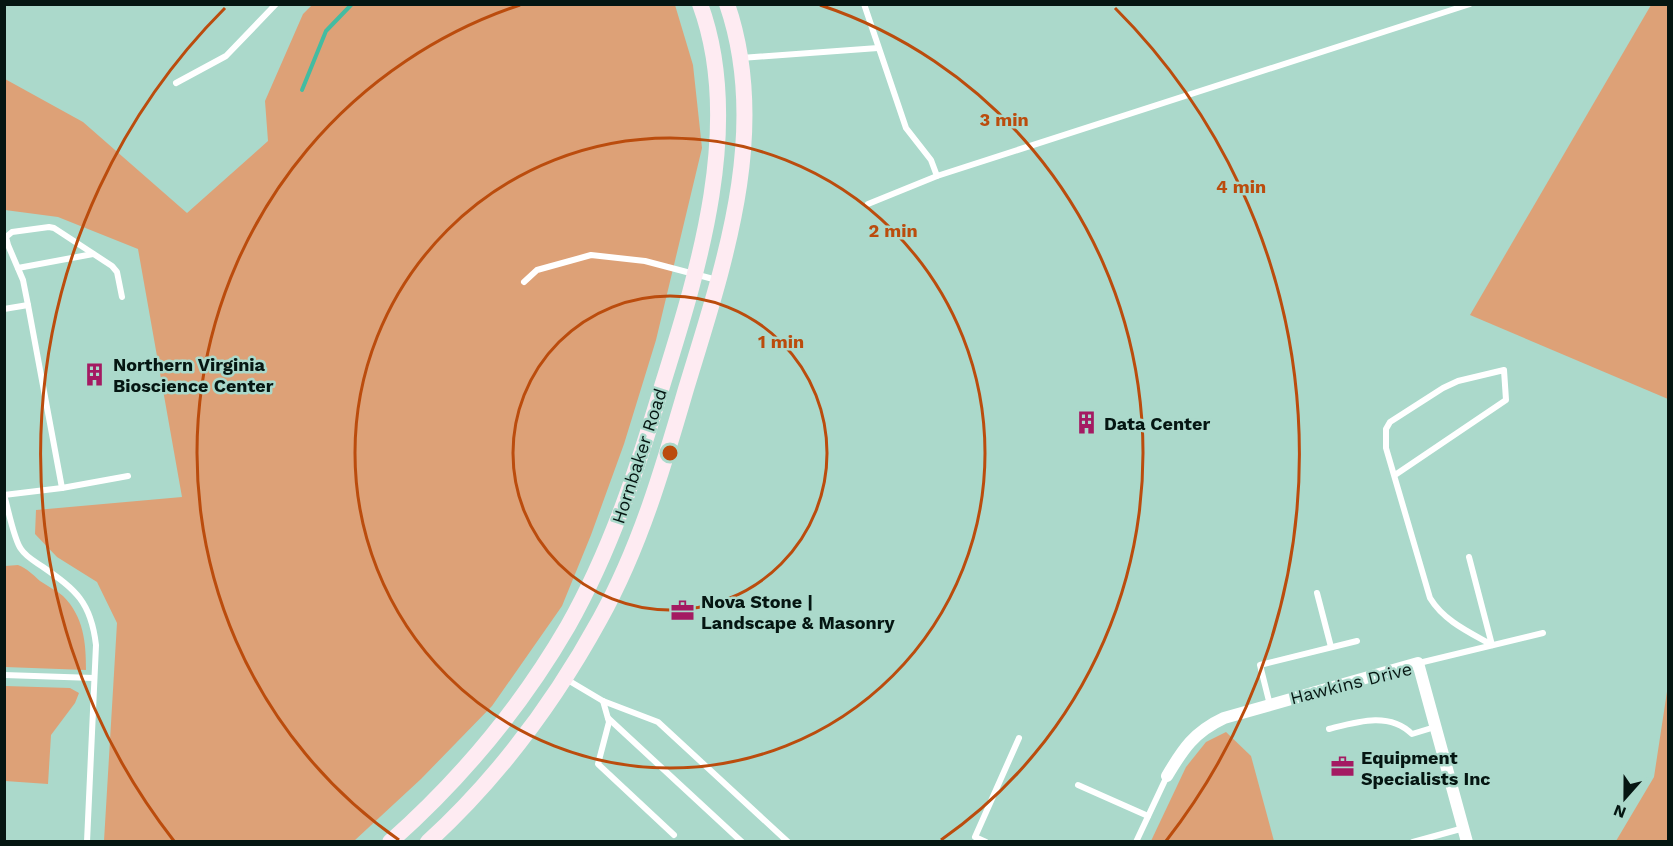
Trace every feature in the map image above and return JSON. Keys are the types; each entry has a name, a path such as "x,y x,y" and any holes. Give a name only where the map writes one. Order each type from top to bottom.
{"main road":[{"name":"Hornbaker Road","path":"390,842 456,778 498,730 545,663 588,588 617,523 639,460 696,274 716,172 717,122 714,66 700,4"},
{"name":"Hornbaker Road","path":"428,842 490,779 542,713 600,619 619,582 647,515 679,416 737,203 743,158 745,114 739,58 727,4"}],"street":[{"name":"Hawkins Drive","path":"1167,776 1190,741 1200,731 1224,718 1418,663 1467,842"}],"lane":[{"path":"176,83 226,56 276,4"},
{"path":"864,4 906,128 931,160 937,176"},
{"path":"868,204 937,176 1470,4"},
{"path":"739,58 878,48"},
{"path":"62,488 28,304 6,237 12,232 54,228 117,272 122,297"},
{"path":"18,268 93,254"},
{"path":"524,282 537,270 591,255 645,261 717,280"},
{"path":"4,309 28,304"},
{"path":"1395,475 1506,400 1504,370 1458,381 1443,388 1390,422 1385,438 1395,475 1430,598 1440,612 1449,619 1492,645"},
{"path":"87,842 96,645 94,628 80,596 20,548 4,495 62,488 128,476"},
{"path":"1469,557 1492,645"},
{"path":"1317,593 1331,647"},
{"path":"1418,663 1543,633"},
{"path":"1270,705 1260,665 1357,641"},
{"path":"4,675 94,678"},
{"path":"565,678 603,701 658,722 788,842"},
{"path":"603,701 609,722 598,764 674,835"},
{"path":"608,718 742,842"},
{"path":"1329,729 1366,719 1393,722 1404,726 1412,734 1436,727"},
{"path":"986,842 975,837 1019,738"},
{"path":"1136,842 1167,776"},
{"path":"1078,785 1148,816"},
{"path":"1413,842 1464,828"}],"shaded area":[{"path":"312,5 675,5 693,65 702,148 656,340 624,444 562,606 492,706 421,779 354,841 104,841 117,623 97,582 57,557 35,534 36,510 182,497 138,249 58,217 5,210 5,79 83,122 187,213 268,141 265,101 303,14"},
{"path":"1651,5 1668,5 1668,399 1470,315"},
{"path":"18,565 63,596 70,604 80,622 86,670 5,667 5,566"},
{"path":"1668,685 1668,841 1616,841 1654,777"},
{"path":"5,686 70,688 79,693 75,703 51,735 48,784 5,781"},
{"path":"1226,732 1251,756 1274,841 1151,841 1186,767 1206,742"}],"waterway":[{"path":"302,90 326,31 352,4"}],"place":[{"name":"Northern Virginia Bioscience Center","path":"95,374"},
{"name":"Data Center","path":"1086,423"},
{"name":"Nova Stone | Landscape & Masonry","path":"683,611"},
{"name":"Equipment Specialists Inc","path":"1343,767"}]}
